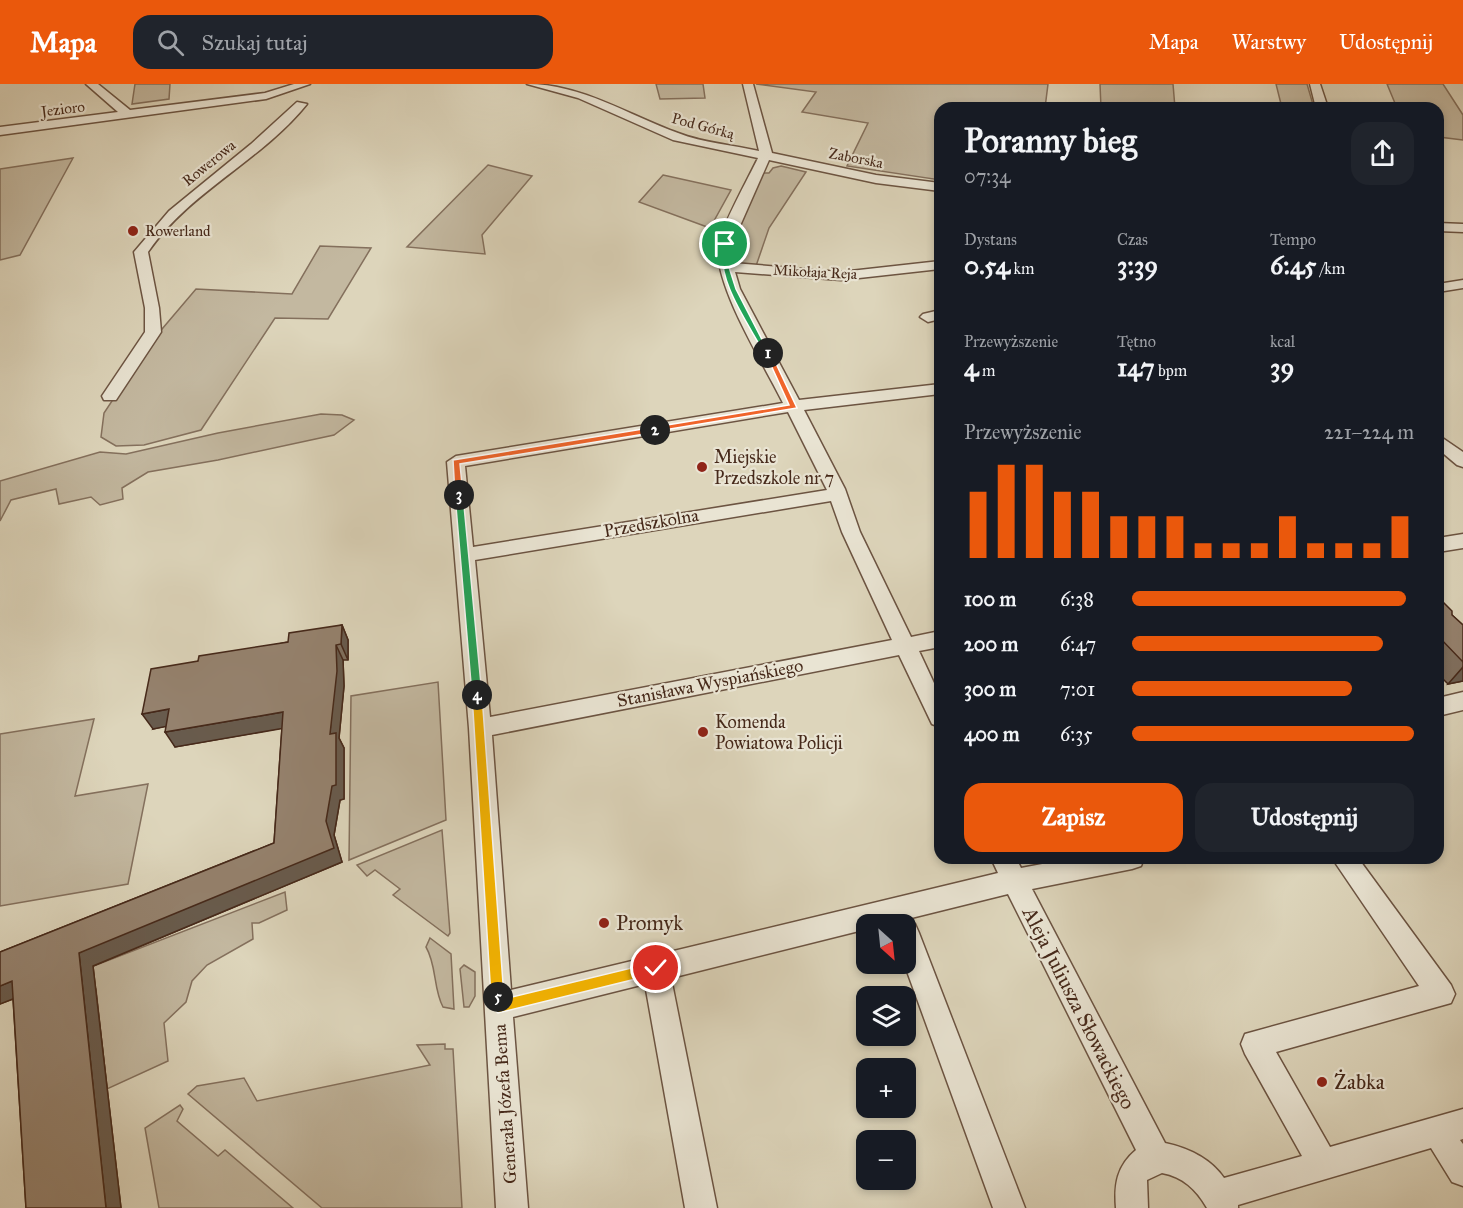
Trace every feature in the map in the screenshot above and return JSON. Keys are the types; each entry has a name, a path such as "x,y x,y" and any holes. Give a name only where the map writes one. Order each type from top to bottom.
{"street":[{"path":"90,84 129,115"},
{"name":"Jezioro","path":"0,131 266,96 305,84"},
{"name":"Pod Górką","path":"532,84 582,96 676,137 765,157"},
{"path":"748,84 766,153 725,244 726,267 733,289 838,494 851,532 934,705"},
{"path":"1315,84 1320,102"},
{"name":"Rowerowa","path":"110,396 153,332 152,308 141,252 171,215 240,159 301,104"},
{"name":"Zaborska","path":"765,157 893,182 934,186"},
{"path":"1444,227 1463,228"},
{"name":"Mikołaja Reja","path":"726,267 841,276 934,267"},
{"path":"1444,287 1463,284"},
{"path":"794,406 934,390"},
{"name":"Generała Józefa Bema","path":"512,1208 480,728 456,462 794,406"},
{"path":"1444,445 1463,461"},
{"name":"Przedszkolna","path":"465,555 838,494"},
{"path":"1444,544 1463,541"},
{"name":"Stanisława Wyspiańskiego","path":"480,728 934,640"},
{"path":"1444,706 1463,701"},
{"path":"916,915 1008,869 1064,864"},
{"path":"1323,1164 1256,1044 1441,994 1348,864"},
{"name":"Aleja Juliusza Słowackiego","path":"1008,869 1156,1158"},
{"path":"498,1007 656,968 856,931"},
{"path":"916,960 1008,1208"},
{"path":"656,968 701,1208"},
{"path":"1132,1208 1130,1185 1135,1173 1144,1163 1156,1158 1169,1157 1197,1169 1220,1201 1323,1164 1450,1127 1463,1172"}],"shaded area":[{"path":"135,84 170,84 169,99 132,104"},
{"path":"656,84 703,84 705,98 660,99"},
{"path":"756,84 1048,84 1046,102 934,102 934,179 847,166 868,123 802,112 816,92"},
{"path":"1100,84 1173,84 1174,102 1101,102"},
{"path":"1276,84 1307,84 1312,102 1280,102"},
{"path":"1387,84 1443,84 1463,115 1463,140 1444,138 1444,102 1394,102"},
{"path":"73,158 20,255 0,260 0,169"},
{"path":"488,165 532,176 482,235 485,254 407,247"},
{"path":"781,166 806,172 769,228 756,266 731,265 731,244 763,173 769,173 773,168"},
{"path":"663,175 731,190 710,228 639,202"},
{"path":"320,246 371,248 328,319 275,318 201,430 144,445 116,446 101,437 104,413 151,342 196,289 292,294"},
{"path":"321,414 342,415 354,420 334,435 218,460 148,472 122,488 123,499 100,505 91,497 59,504 56,489 11,500 0,521 0,481 100,452 126,454 218,433"},
{"path":"438,682 446,820 349,860 351,696"},
{"path":"94,719 75,796 148,784 128,884 0,906 0,734"},
{"path":"442,830 450,933 448,936 393,895 400,889 375,870 367,876 357,865"},
{"path":"285,892 287,910 259,923 252,923 253,939 207,965 192,981 186,1002 164,1023 168,1061 107,1089 96,989 73,974"},
{"path":"430,938 451,954 454,1009 443,1007 440,1000 432,962 426,947"},
{"path":"464,965 475,972 475,996 469,1007 464,1007 460,969"},
{"path":"445,1044 445,1049 453,1049 462,1208 322,1208 188,1094 197,1086 244,1078 257,1101 430,1065 417,1045"},
{"path":"180,1105 183,1109 177,1121 218,1156 225,1150 293,1208 159,1208 145,1128"}],"building":[{"path":"1444,603 1463,625 1463,662 1444,642"},
{"path":"342,625 341,644 336,645 337,671 330,734 336,733 336,785 332,786 326,821 334,848 79,953 106,1208 26,1208 12,981 0,986 0,952 274,843 283,712 165,732 169,709 142,714 151,669 198,661 199,656 288,642 289,633"}],"place":[{"name":"Rowerland","path":"133,231"},
{"name":"Miejskie Przedszkole nr 7","path":"702,467"},
{"name":"Komenda Powiatowa Policji","path":"703,732"},
{"name":"Promyk","path":"604,923"},
{"name":"Żabka","path":"1322,1082"}],"route":[{"path":"656,968 498,1007 480,728 456,462 794,406 733,289 726,267 725,244"}]}
